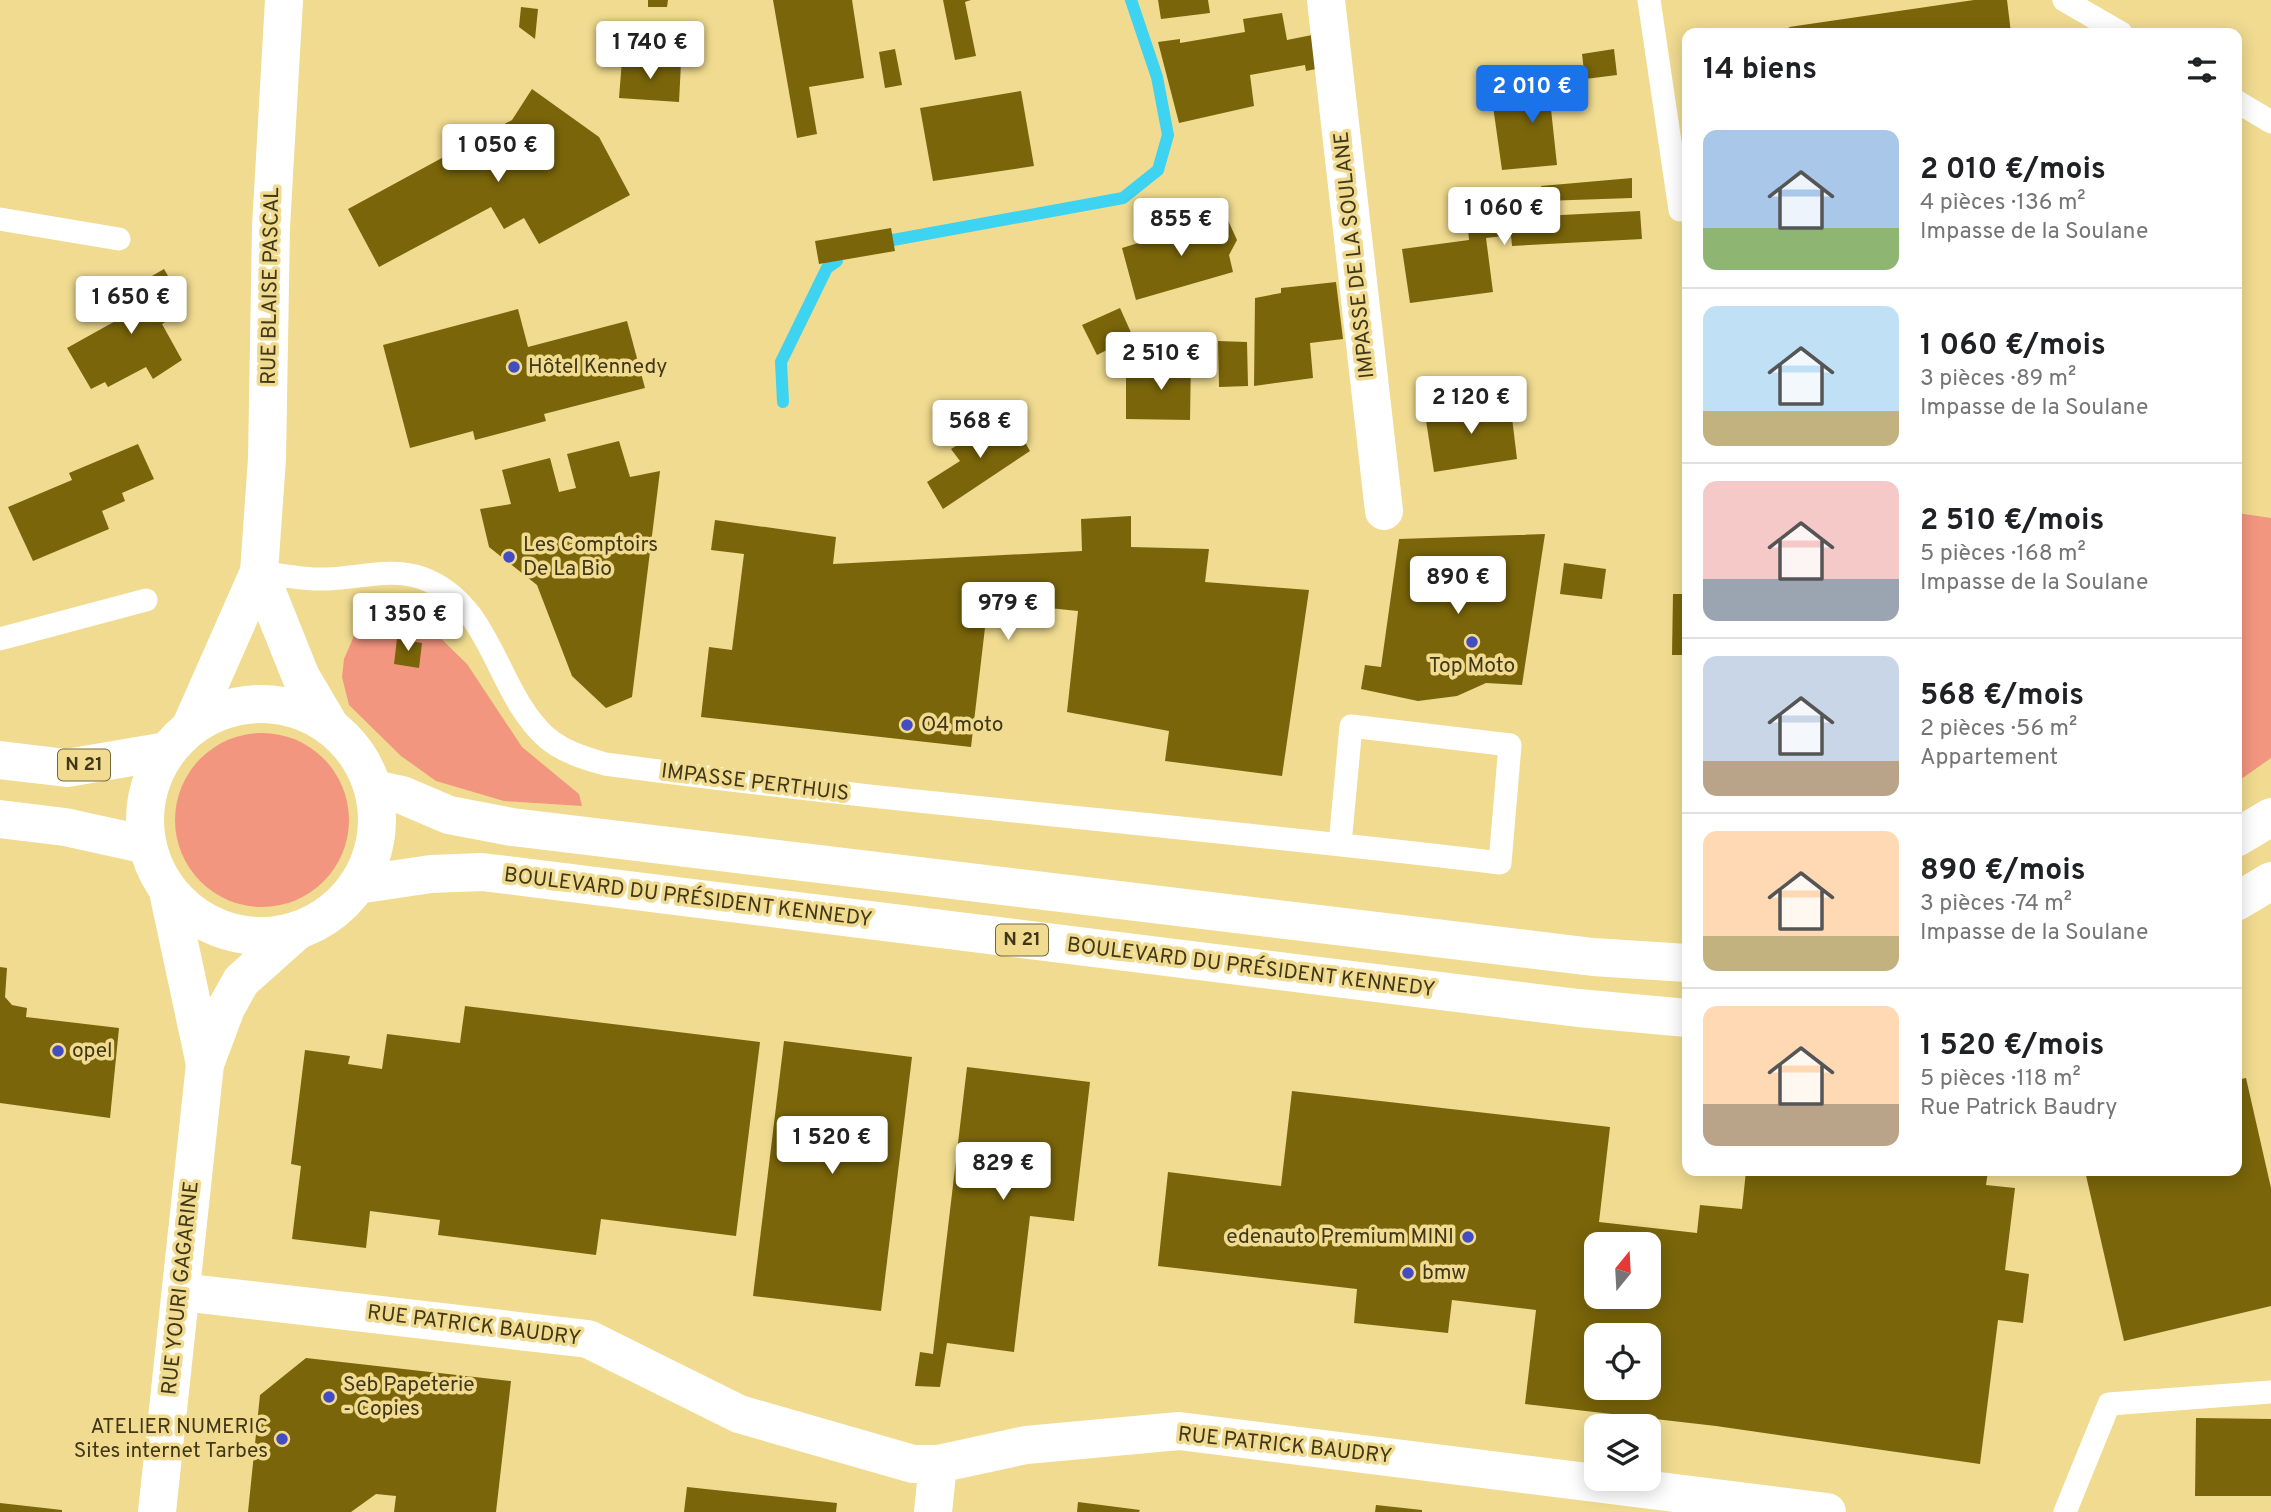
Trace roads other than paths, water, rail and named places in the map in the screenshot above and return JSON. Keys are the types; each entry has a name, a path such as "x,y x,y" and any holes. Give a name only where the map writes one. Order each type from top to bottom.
{"street":[{"name":"RUE BLAISE PASCAL","path":"179,738 259,572 267,459 271,227 284,0"},
{"name":"IMPASSE DE LA SOULANE","path":"1326,0 1384,511"},
{"name":"RUE BLAISE PASCAL","path":"259,572 301,677 330,726"},
{"path":"257,703 295,708 330,726 358,754 374,789 378,822 374,844 357,886 331,912 298,930 260,936 207,924 169,896 147,845 144,813 151,780 179,738 222,710 257,703"},
{"name":"N 21","path":"0,760 67,768 179,738"},
{"path":"374,789 402,795 449,815 512,827 1593,957 1682,963"},
{"path":"2242,834 2271,817"},
{"path":"0,819 65,827 147,845"},
{"name":"BOULEVARD DU PRÉSIDENT KENNEDY","path":"357,886 431,874 482,872 1523,1001 1682,1017"},
{"path":"2242,898 2271,881"},
{"name":"RUE YOURI GAGARINE","path":"169,896 205,1065"},
{"name":"RUE YOURI GAGARINE","path":"157,1512 205,1065 226,1008 241,981 298,930"},
{"name":"RUE PATRICK BAUDRY","path":"181,1292 588,1339 739,1414 913,1464 938,1464 1026,1445 1179,1431 1827,1512"},
{"path":"933,1512 938,1464"}],"lane":[{"path":"1649,0 1680,210"},
{"path":"2064,0 2112,28"},
{"path":"2242,105 2271,122"},
{"path":"0,219 119,239"},
{"name":"IMPASSE PERTHUIS","path":"259,572 326,580 370,573 409,574 425,579 457,598 471,613 530,718 548,738 575,755 605,764 817,792 1340,844 1500,863 1510,745 1351,726 1340,844"},
{"path":"0,639 146,600"},
{"path":"2065,1512 2109,1404 2271,1392"}],"waterway":[{"path":"893,240 1123,198 1158,170 1168,135 1157,77 1131,0"},
{"path":"783,402 781,362 827,268 837,261"}],"place":[{"name":"Hôtel Kennedy","path":"514,367"},
{"name":"Les Comptoirs De La Bio","path":"509,557"},
{"name":"Top Moto","path":"1472,642"},
{"name":"O4 moto","path":"907,725"},
{"name":"opel","path":"58,1051"},
{"name":"edenauto Premium MINI","path":"1468,1237"},
{"name":"bmw","path":"1408,1273"},
{"name":"Seb Papeterie - Copies","path":"329,1397"},
{"name":"ATELIER NUMERIC Sites internet Tarbes","path":"282,1439"}]}
